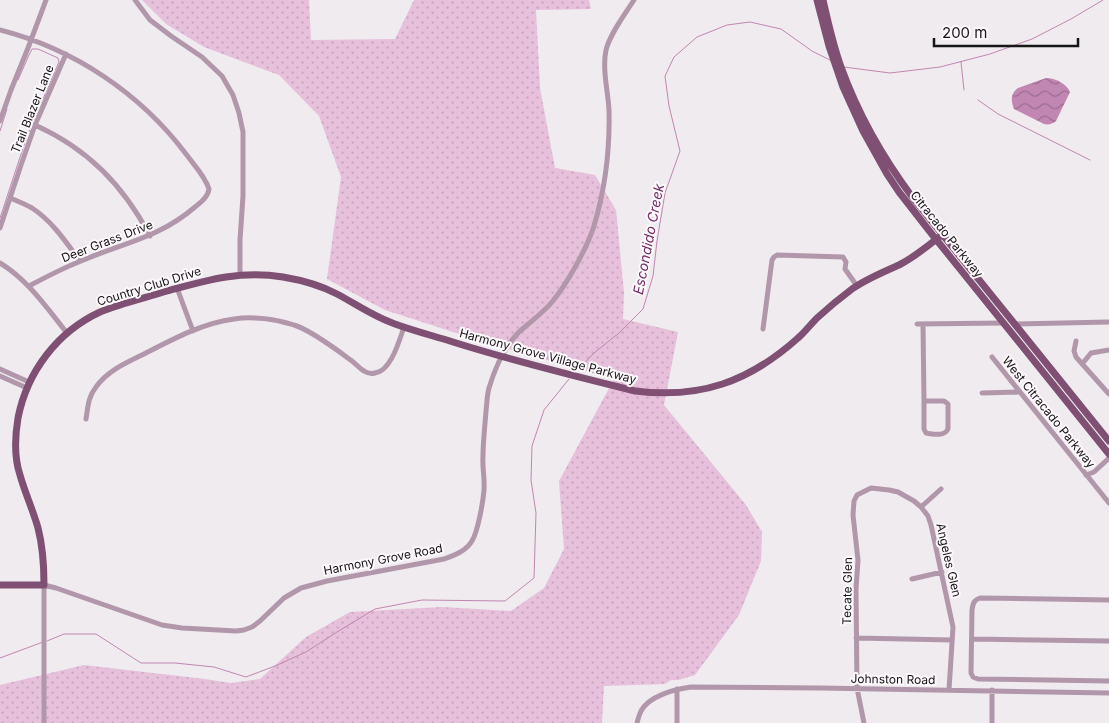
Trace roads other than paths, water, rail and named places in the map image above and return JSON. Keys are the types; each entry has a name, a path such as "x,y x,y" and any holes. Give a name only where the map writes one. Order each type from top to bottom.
{"main road":[{"name":"Citracado Parkway","path":"817,0 831,46 843,73 855,109 873,150 890,179 936,240 1109,456"},
{"name":"Citracado Parkway","path":"823,0 831,46"},
{"name":"Citracado Parkway","path":"855,109 908,191 1109,441"},
{"name":"Harmony Grove Village Parkway","path":"240,275 259,274 276,276 312,284 338,294 380,318 519,362 635,391 675,393 721,385 740,378 764,365 799,337 838,299 857,286 911,258 943,234"},
{"name":"Country Club Drive","path":"44,585 40,540 19,474 16,453 20,408 28,385 44,357 68,333 100,312 208,279 240,275"},
{"path":"1004,323 1010,324 1021,337 1026,338"},
{"name":"Harmony Grove Road","path":"0,585 44,585"}],"street":[{"path":"0,121 2,110 32,40 46,0"},
{"path":"135,0 150,20 202,57 222,76 233,95 243,132 240,275"},
{"name":"Harmony Grove Road","path":"44,585 162,625 236,631 252,627 284,598 301,588 327,581 444,559 461,552 472,541 478,524 484,490 483,456 488,390 501,357 514,337 552,302 560,292 593,228 608,153 606,53 614,33 634,0"},
{"name":"Deer Grass Drive","path":"0,30 32,40 66,54 103,76 132,98 150,113 182,148 209,189 208,195 167,227 150,236 80,261 29,286"},
{"name":"Trail Blazer Lane","path":"0,228 35,125 66,54"},
{"path":"35,125 71,144 105,173 132,206 150,236"},
{"path":"10,198 30,208 44,218 59,233 80,261"},
{"path":"763,328 772,260 777,255 843,257 846,262 845,270 857,286"},
{"path":"0,263 12,270 29,286 68,333"},
{"path":"177,288 193,331"},
{"path":"86,419 90,396 105,377 170,341 216,322 235,318 281,321 301,328 362,370 370,373 381,371 387,365 404,327"},
{"path":"1015,324 1109,322"},
{"path":"924,402 944,402 948,404 948,429 943,434 926,433 924,429 920,324 1004,323"},
{"path":"1076,341 1075,355 1109,394"},
{"path":"1082,364 1091,353 1109,350"},
{"name":"West Citracado Parkway","path":"992,357 1109,503"},
{"path":"0,370 28,385"},
{"path":"0,376 28,385"},
{"path":"982,393 1020,392"},
{"path":"1086,475 1094,472 1109,456"},
{"name":"Tecate Glen","path":"864,723 857,688 858,560 853,508 857,495 871,488 889,490 906,496 921,507"},
{"path":"921,507 942,489"},
{"name":"Angeles Glen","path":"921,507 928,516 931,525 951,618 952,640 949,690"},
{"path":"912,579 942,572"},
{"name":"Country Club Drive","path":"44,585 44,723"},
{"path":"1109,600 980,598 975,600 972,605 971,673 973,677 978,679 1109,681"},
{"path":"856,638 952,640"},
{"path":"972,639 1109,641"},
{"name":"Johnston Road","path":"637,723 641,710 651,700 669,691 690,687 1109,693"},
{"path":"677,689 677,723"},
{"path":"992,690 992,723"}],"water":[{"path":"1046,78 1060,82 1070,92 1056,121 1052,124 1044,124 1014,109 1012,100 1012,95 1018,88"}],"waterway":[{"name":"Escondido Creek","path":"844,67 890,73 940,67 990,54 1032,39 1103,0"},
{"name":"Escondido Creek","path":"574,374 594,353 619,333 643,309 653,276 665,193 680,151 669,106 665,76 674,57 697,37 727,25 750,22 781,29 812,51 832,61"},
{"path":"0,218 27,136 59,62 58,58 38,49 32,49 18,80"},
{"path":"961,62 964,90"},
{"path":"978,100 998,114 1090,160"},
{"path":"0,131 7,109"},
{"name":"Escondido Creek","path":"47,641 64,634 96,634 141,663 175,663 214,667 246,677 306,652 375,609 422,600 505,601 534,578 536,513 531,480 532,446 544,410 569,379"},
{"name":"Escondido Creek","path":"0,658 43,642"}]}
